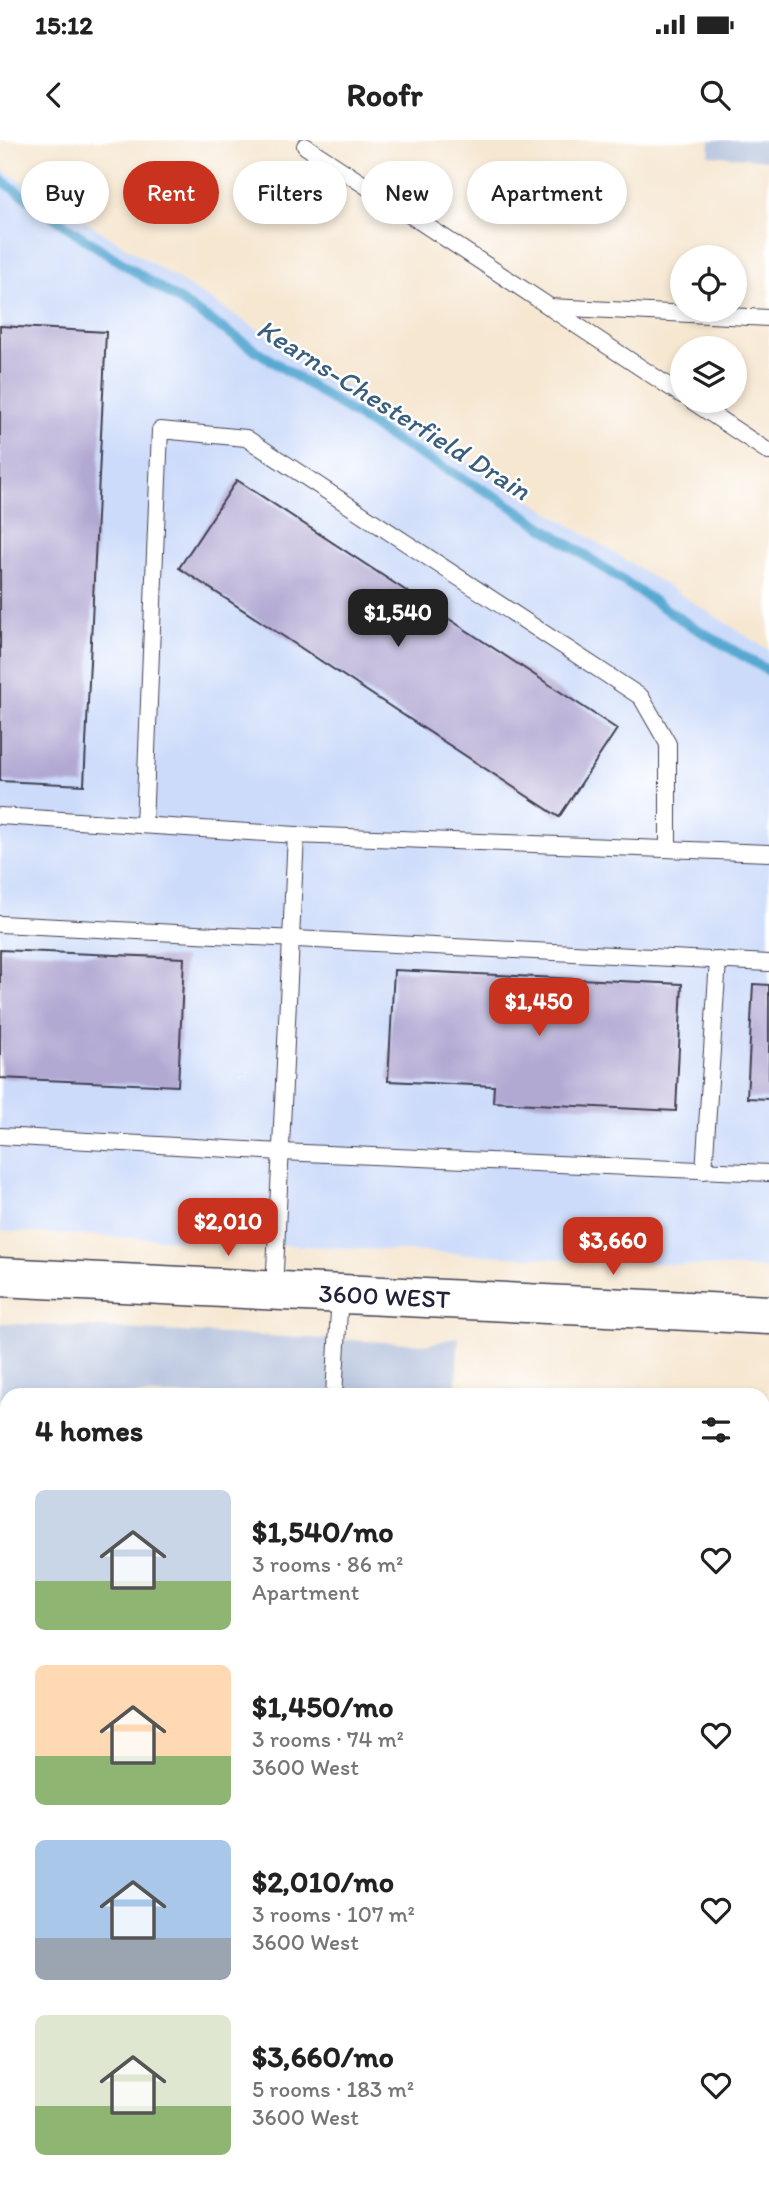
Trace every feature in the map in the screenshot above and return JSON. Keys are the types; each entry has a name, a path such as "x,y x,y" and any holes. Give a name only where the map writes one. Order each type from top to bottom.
{"street":[{"name":"3600 WEST","path":"0,1277 769,1315"}],"lane":[{"path":"305,146 670,387"},
{"path":"550,307 769,318"},
{"path":"710,413 769,452"},
{"path":"144,825 160,430 246,438 640,697 668,744 668,849"},
{"path":"0,816 296,835 769,853"},
{"path":"274,1291 296,835"},
{"path":"0,924 769,963"},
{"path":"704,1171 718,960"},
{"path":"0,1136 281,1152 769,1173"},
{"path":"334,1388 340,1294"}],"shaded area":[{"path":"710,140 769,140 769,160 709,155"},
{"path":"0,168 21,181 21,224 89,224 769,650 769,1269 0,1231"},
{"path":"0,1323 428,1344 459,1337 455,1388 0,1388"}],"building":[{"path":"0,326 106,332 84,785 0,781"},
{"path":"237,480 617,729 559,817 179,568"},
{"path":"0,950 184,958 178,1086 0,1078"},
{"path":"394,970 682,984 676,1111 493,1102 494,1086 388,1081"},
{"path":"753,984 769,985 769,1099 747,1098"}],"waterway":[{"name":"Kearns-Chesterfield Drain","path":"0,179 82,237 392,439 502,500 685,622 769,671"}]}
